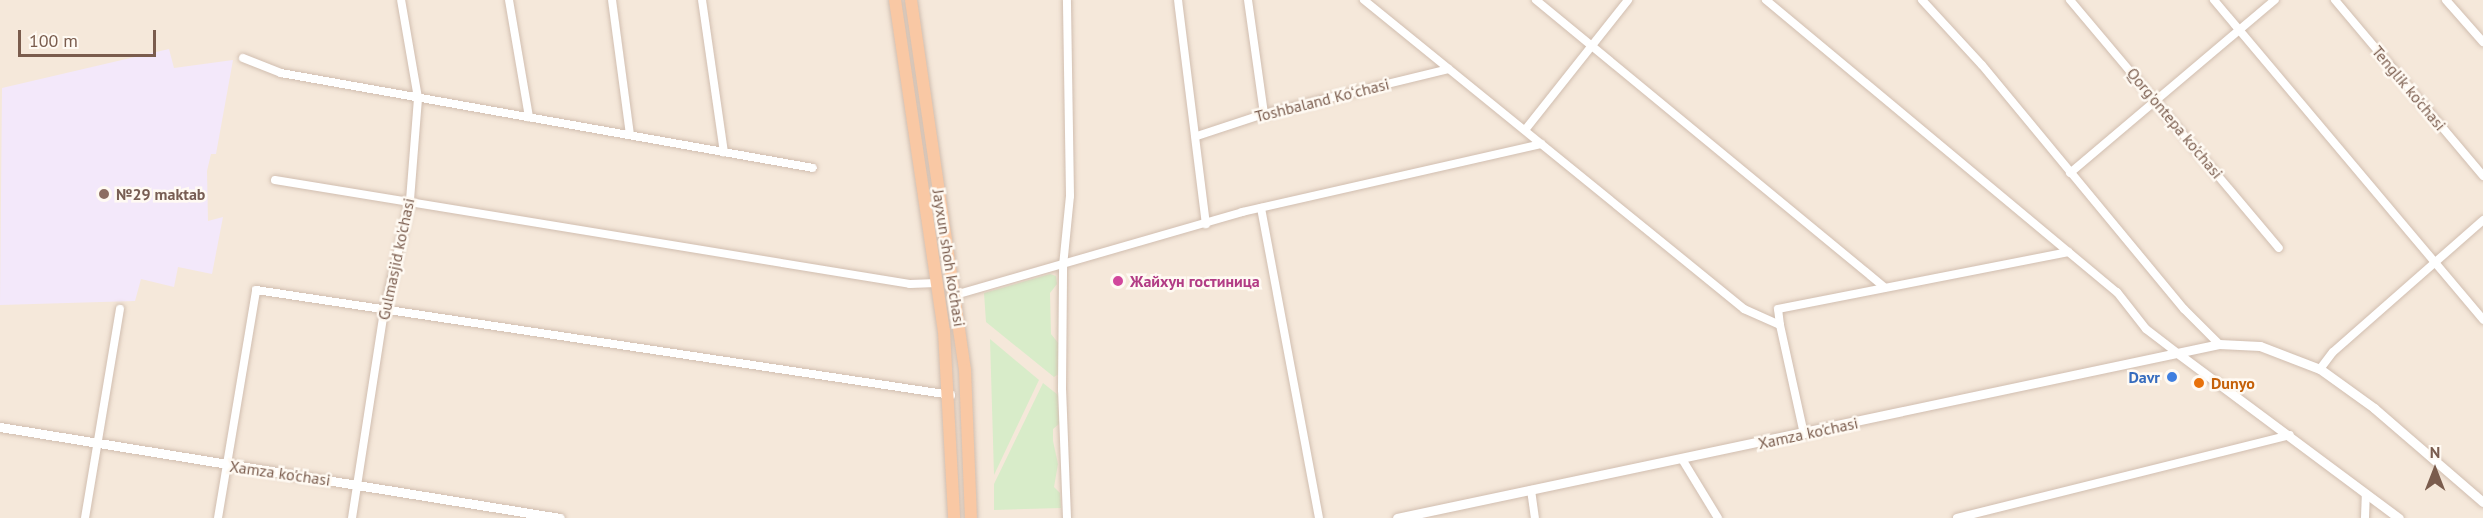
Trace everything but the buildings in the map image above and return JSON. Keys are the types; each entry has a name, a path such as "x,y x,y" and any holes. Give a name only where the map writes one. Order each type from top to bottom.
{"highway":[{"name":"Jayxun shoh ko'chasi","path":"895,0 937,283 951,395 954,518"},
{"name":"Jayxun shoh ko'chasi","path":"911,0 955,295 971,434 971,518"}],"street":[{"name":"Gulmasjid ko'chasi","path":"352,518 384,312 410,200 418,98 401,0"},
{"path":"509,0 529,117"},
{"path":"612,0 630,135"},
{"path":"702,0 724,152"},
{"path":"1067,0 1070,196 1063,266 1067,518"},
{"path":"1178,0 1197,136 1206,224"},
{"path":"1248,0 1264,114"},
{"path":"1364,0 1744,309 1780,325"},
{"path":"1536,0 1885,288"},
{"path":"1525,130 1628,0"},
{"path":"1766,0 2068,252 2180,355 2399,518"},
{"path":"1922,0 2219,344"},
{"name":"Qorg'ontepa ko'chasi","path":"2070,0 2279,248"},
{"path":"2214,0 2483,320"},
{"path":"2070,173 2275,0"},
{"name":"Tenglik ko'chasi","path":"2335,0 2483,176"},
{"path":"2446,0 2483,42"},
{"path":"243,58 281,73 813,168"},
{"name":"Toshbaland Koʻchasi","path":"1197,136 1264,114 1449,69"},
{"path":"955,295 1261,208 1541,144"},
{"path":"275,180 410,200 910,284 937,283"},
{"path":"1261,208 1319,518"},
{"path":"2320,369 2333,352 2483,220"},
{"path":"1804,434 1778,309 2068,252"},
{"path":"218,518 255,290 384,312 951,395"},
{"path":"85,518 120,309"},
{"name":"Xamza ko'chasi","path":"1397,518 1427,515 1532,490 2180,355 2219,344 2260,346 2320,369 2374,408 2483,502"},
{"name":"Xamza ko'chasi","path":"0,427 560,518"},
{"path":"1957,518 2290,435"},
{"path":"1682,459 1718,518"},
{"path":"1532,490 1535,518"},
{"path":"2364,518 2366,494"}],"shaded area":[{"path":"0,0 2483,0 2483,518 0,518"},
{"name":"№29 maktab","path":"169,49 174,68 233,60 216,154 211,154 207,171 208,221 223,217 212,274 178,267 174,287 141,279 135,301 0,305 2,88"}],"green space":[{"path":"1050,274 1056,276 1057,284 1050,293 1051,334 1059,344 1060,373 1054,377 986,322 984,293"},
{"path":"990,339 1039,380 994,475"},
{"path":"1043,383 1058,395 1059,424 1053,429 1058,464 1054,487 1060,493 1061,508 994,510 994,484"}],"place":[{"name":"№29 maktab","path":"104,194"},
{"name":"Жайхун гостиница","path":"1118,281"},
{"name":"Davr","path":"2172,377"},
{"name":"Dunyo","path":"2199,383"}]}
